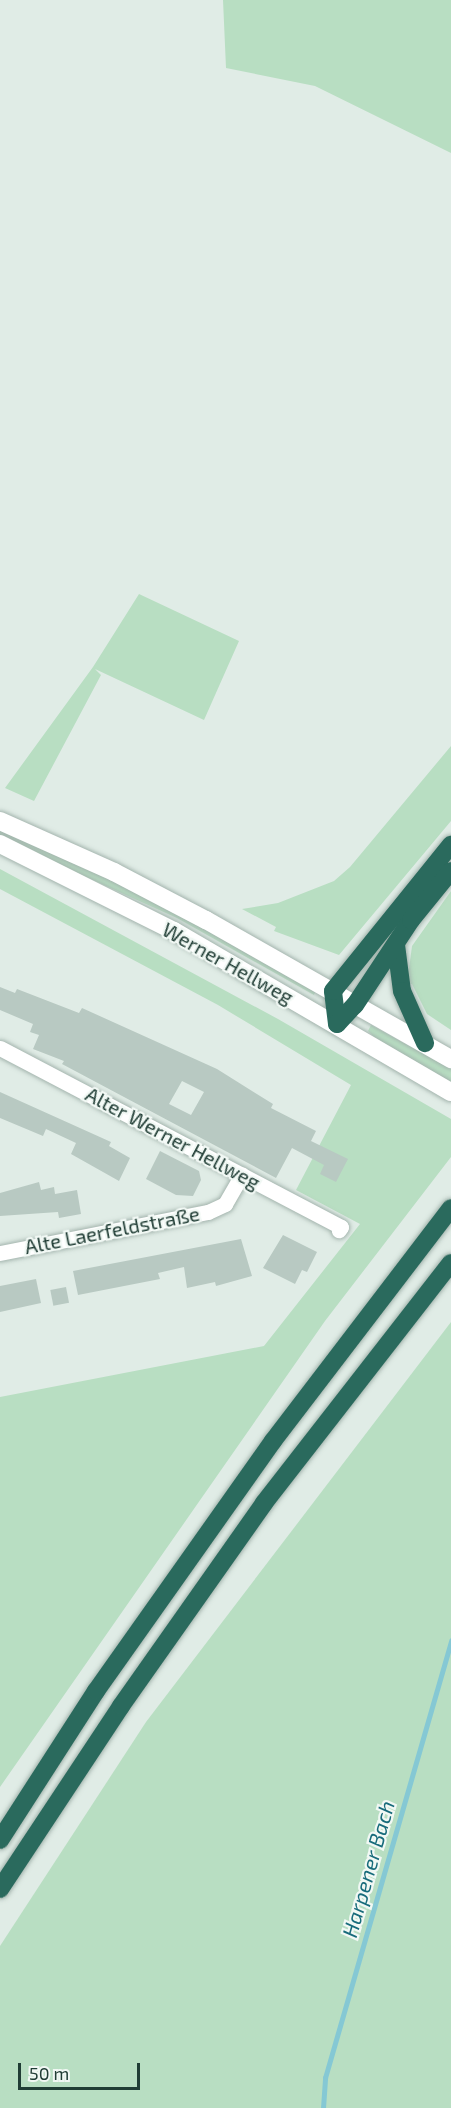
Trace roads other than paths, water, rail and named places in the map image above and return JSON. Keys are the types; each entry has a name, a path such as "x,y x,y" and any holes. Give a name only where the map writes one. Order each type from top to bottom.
{"highway":[{"path":"337,1024 333,992 451,846"},
{"path":"337,1024 356,1005 411,920 451,871"},
{"path":"396,945 402,991 425,1044"},
{"path":"0,1840 96,1691 273,1441 451,1208"},
{"path":"0,1889 121,1706 264,1503 451,1263"}],"main road":[{"name":"Werner Hellweg","path":"0,821 114,872 451,1059"},
{"name":"Werner Hellweg","path":"0,844 122,903 337,1024 451,1092"}],"street":[{"name":"Alter Werner Hellweg","path":"0,1048 341,1227 339,1230"},
{"name":"Alte Laerfeldstraße","path":"0,1252 208,1212 225,1204 242,1175"}],"waterway":[{"name":"Harpener Bach","path":"323,2108 325,2078 451,1641"}]}
